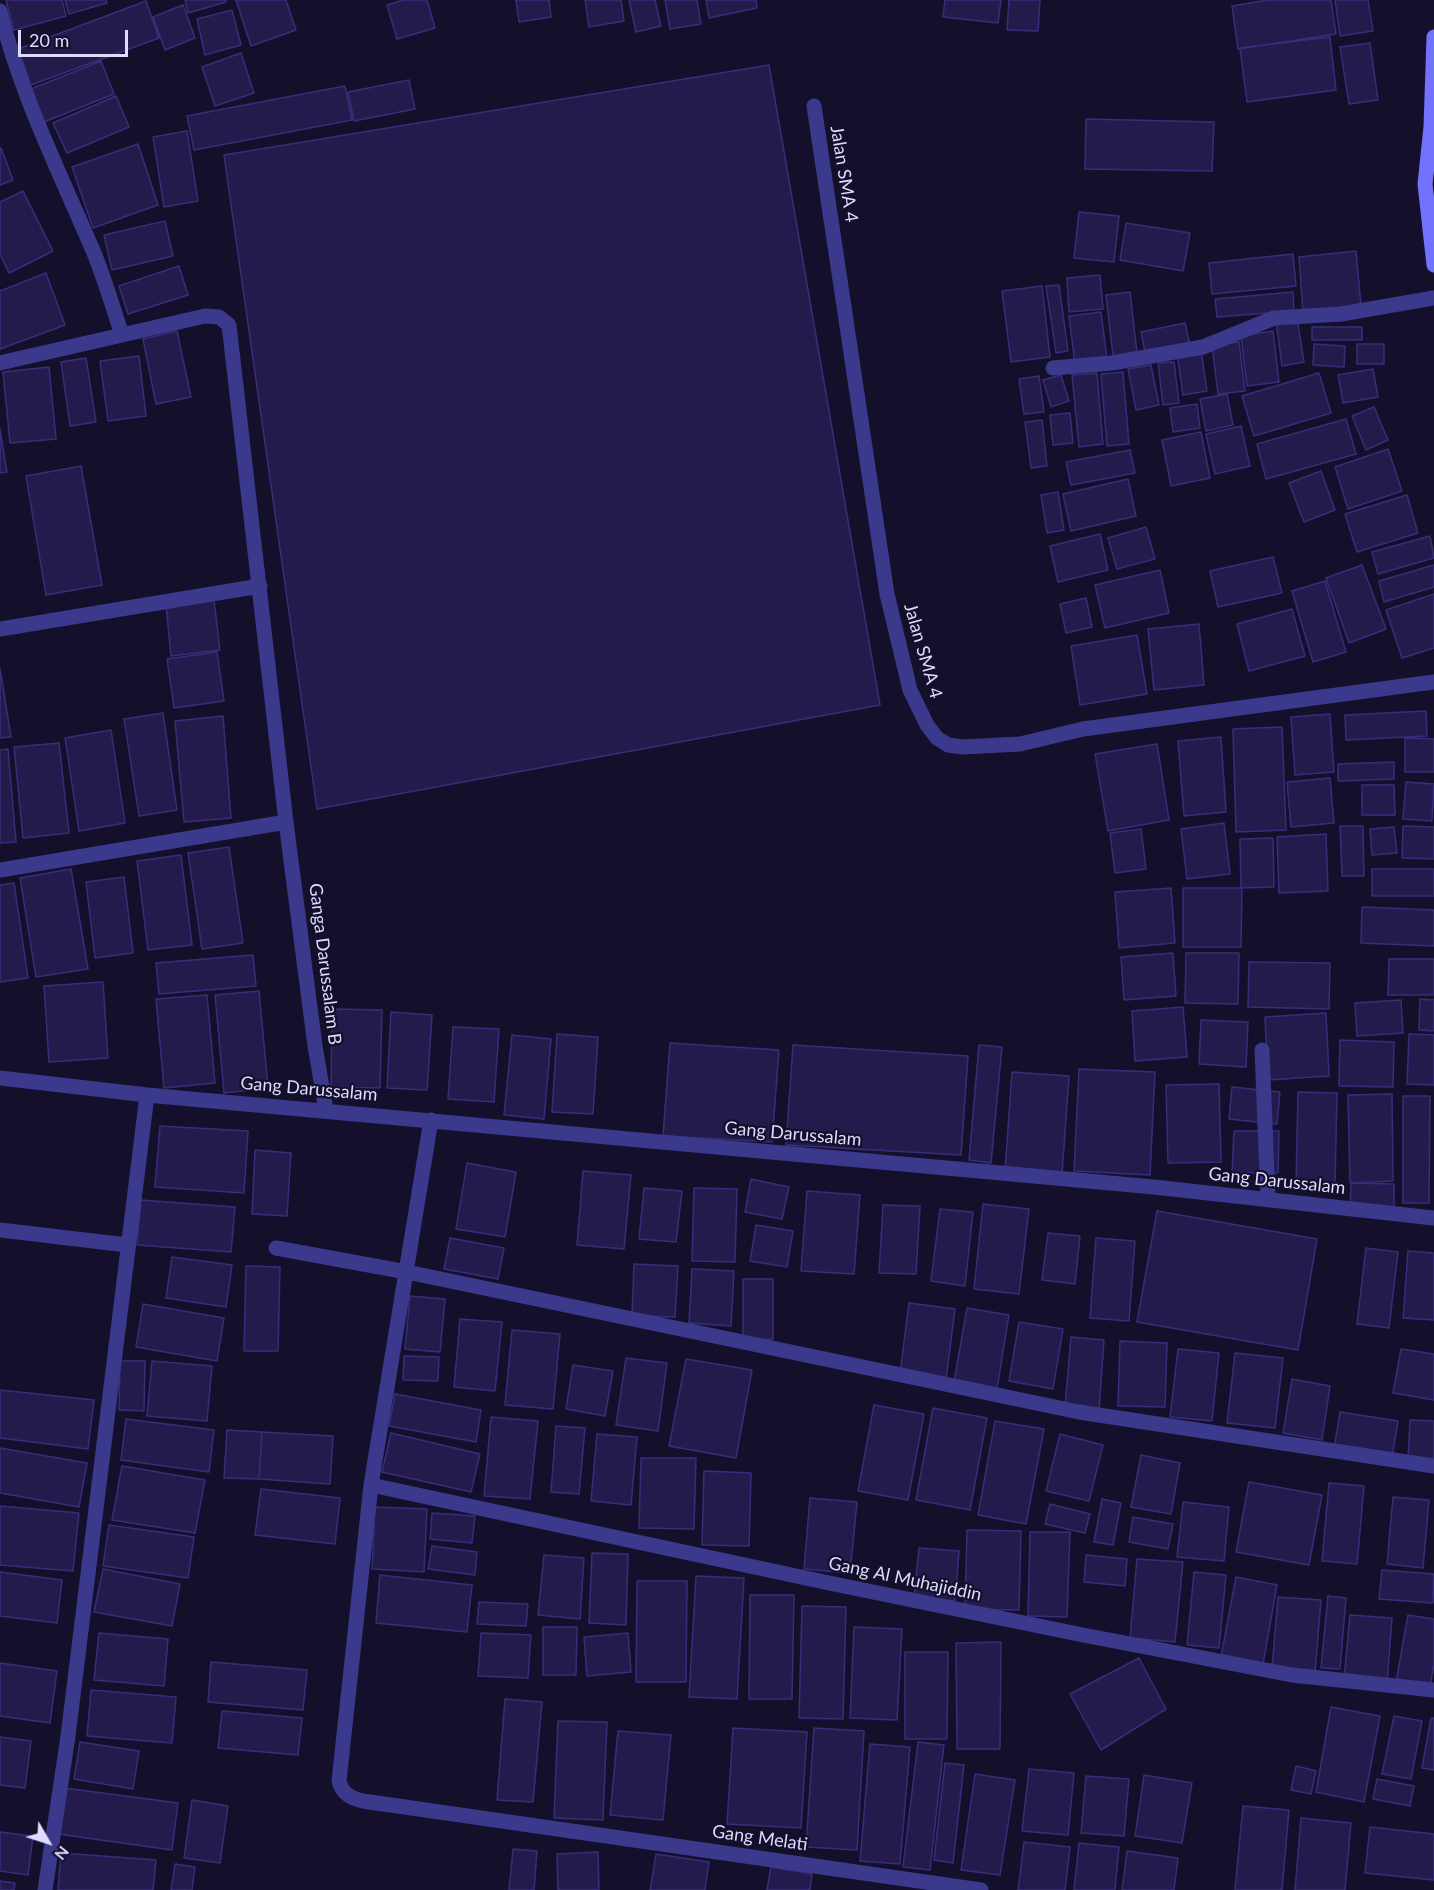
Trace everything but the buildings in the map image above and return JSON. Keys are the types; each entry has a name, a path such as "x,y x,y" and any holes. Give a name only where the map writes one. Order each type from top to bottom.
{"main road":[{"path":"1434,37 1431,127 1425,184 1434,265"}],"street":[{"path":"0,11 10,52 22,84 43,138 95,255 122,335 0,363"},
{"name":"Jalan SMA 4","path":"814,106 887,594 910,690 927,725 937,738 948,745 963,747 1020,744 1083,729 1434,682"},
{"path":"1053,368 1112,363 1203,347 1274,318 1341,314 1434,298"},
{"name":"Ganga Darussalam B","path":"122,335 206,316 219,317 229,325 286,822 315,1046 326,1110"},
{"path":"0,629 260,586"},
{"path":"0,870 286,822"},
{"path":"1262,1050 1268,1200"},
{"name":"Gang Darussalam","path":"0,1078 147,1095 1154,1187 1434,1218"},
{"path":"45,1890 68,1736 147,1095"},
{"path":"371,1485 431,1120"},
{"path":"0,1230 127,1245"},
{"path":"276,1248 407,1272 1079,1412 1434,1466"},
{"name":"Gang Al Muhajiddin","path":"371,1485 1083,1635 1292,1675 1434,1690"},
{"name":"Gang Melati","path":"371,1485 339,1780 341,1789 348,1796 355,1799 981,1890"}]}
